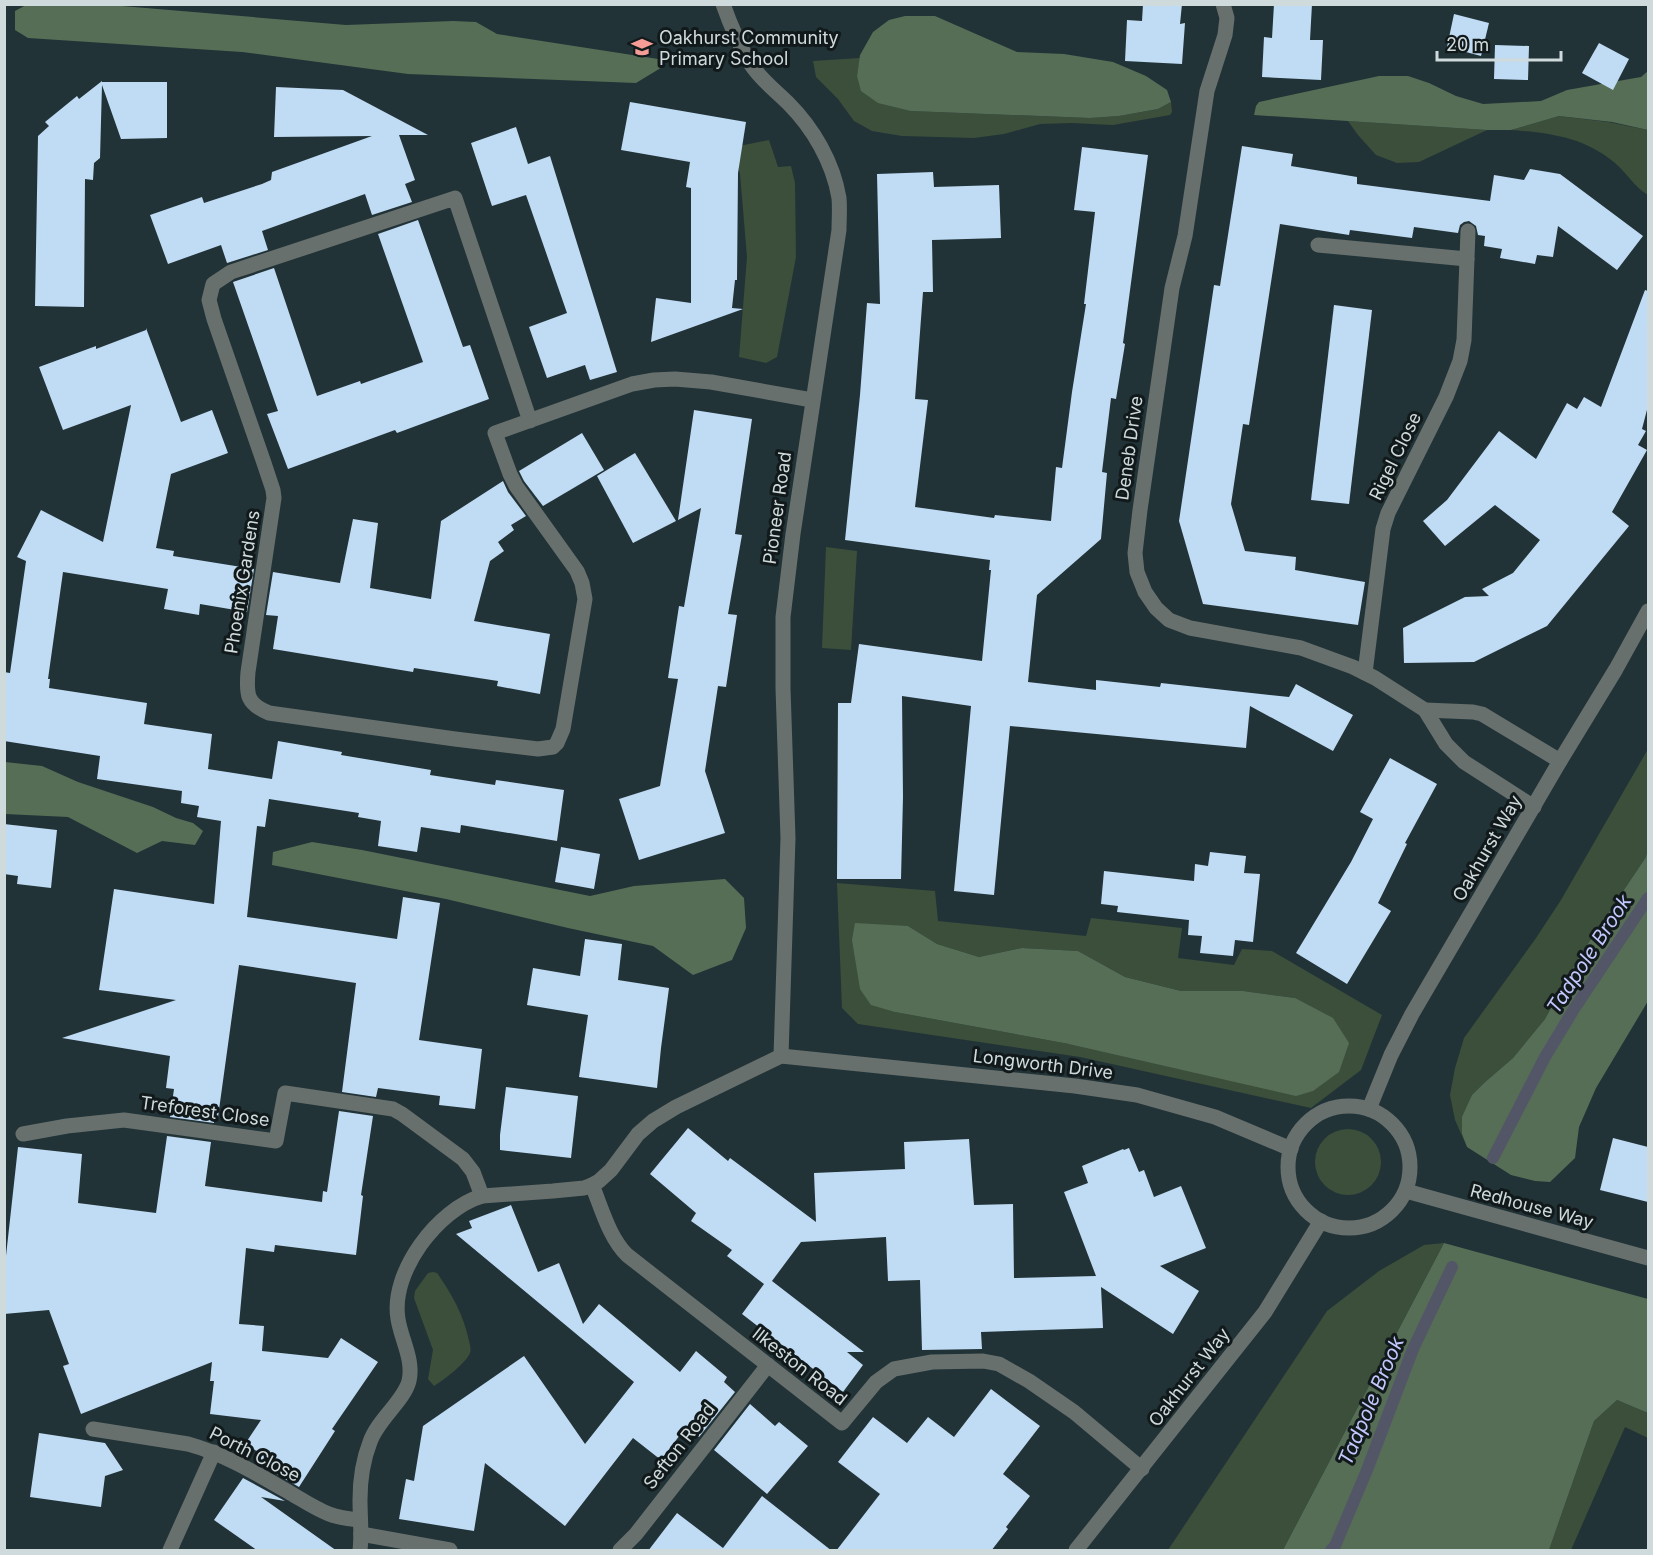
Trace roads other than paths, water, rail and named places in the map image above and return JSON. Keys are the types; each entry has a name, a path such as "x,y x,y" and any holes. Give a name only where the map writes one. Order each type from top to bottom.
{"street":[{"name":"Pioneer Road","path":"723,4 751,64 810,129 833,175 840,210 840,230 812,400 783,617 788,838 781,1056"},
{"name":"Deneb Drive","path":"1223,4 1227,18 1225,35 1207,91 1185,236 1172,288 1137,532 1135,554 1137,572 1145,592 1156,608 1170,620 1190,628 1301,648 1365,673 1425,710 1446,744 1464,762 1534,807"},
{"name":"Phoenix Gardens","path":"530,421 455,198 231,272 213,284 209,300 214,319 274,498 248,672 249,699 256,707 270,713 455,739 538,749 553,747 562,729 585,599 577,571 516,486 495,434 632,384 654,380 711,382 812,400"},
{"name":"Rigel Close","path":"1365,673 1383,529 1388,513 1446,397 1460,361 1464,340 1468,231"},
{"path":"1318,245 1467,259"},
{"name":"Oakhurst Way","path":"1369,1108 1391,1055 1412,1014 1648,611"},
{"name":"Deneb Drive","path":"1425,710 1482,714 1560,761"},
{"path":"360,1551 361,1482 370,1442 378,1425 404,1393 409,1381 409,1358 398,1319 397,1304 400,1285 409,1264 432,1229 451,1211 470,1199 482,1196 584,1188 592,1185 611,1170 638,1134 652,1121 781,1056"},
{"name":"Longworth Drive","path":"781,1056 1075,1086 1137,1095 1215,1118 1291,1149"},
{"name":"Treforest Close","path":"23,1134 67,1126 124,1120 276,1141 285,1093 393,1109 463,1159 472,1172 482,1196"},
{"path":"1349,1105 1369,1108 1387,1118 1401,1133 1408,1151 1410,1172 1406,1191 1394,1208 1379,1220 1360,1227 1341,1227 1321,1221 1305,1209 1294,1192 1288,1173 1291,1149 1298,1134 1311,1119 1329,1109 1349,1105"},
{"name":"Ilkeston Road","path":"592,1185 612,1236 627,1256 842,1423 876,1382 894,1369 932,1362 983,1361 999,1364 1029,1381 1074,1412 1142,1469"},
{"name":"Redhouse Way","path":"1406,1191 1648,1258"},
{"name":"Oakhurst Way","path":"1076,1551 1265,1312 1321,1221"},
{"name":"Sefton Road","path":"620,1551 636,1534 768,1365"},
{"name":"Porth Close","path":"93,1429 189,1444 214,1452 326,1513 360,1527"},
{"path":"170,1551 214,1452"},
{"path":"360,1527 450,1551"}],"waterway":[{"name":"Tadpole Brook","path":"1493,1158 1545,1057 1648,898"},
{"name":"Tadpole Brook","path":"1331,1550 1335,1546 1367,1470 1413,1349 1452,1267"}],"place":[{"name":"Oakhurst Community Primary School","path":"642,47"}]}
